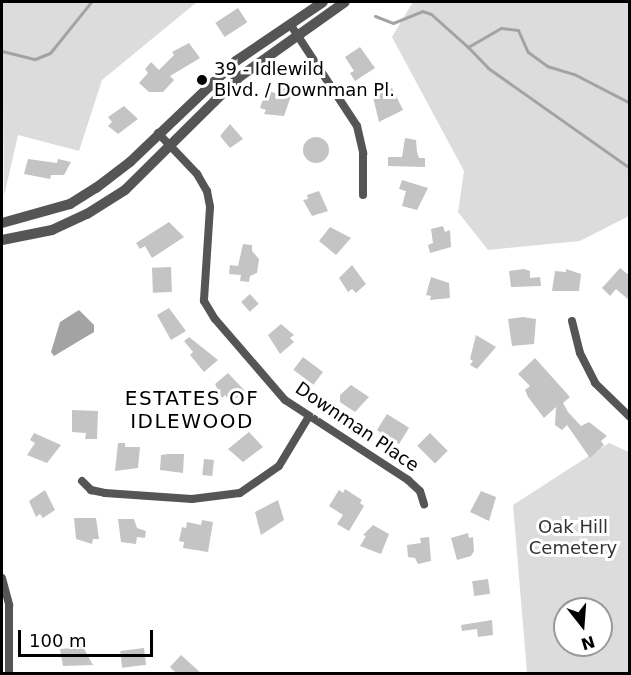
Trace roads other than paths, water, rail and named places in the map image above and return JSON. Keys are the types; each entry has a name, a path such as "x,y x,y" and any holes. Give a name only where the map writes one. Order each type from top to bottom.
{"street":[{"path":"2,223 70,204 130,162 228,68 323,2"},
{"path":"2,240 52,230 87,214 125,190 238,78 345,2"},
{"path":"290,24 357,126 363,153 363,195"},
{"name":"Downman Place","path":"158,133 197,174 210,207 204,301 215,319 272,388 308,418 408,480 420,491 424,504"},
{"path":"572,321 580,353 595,383 630,417"},
{"path":"82,481 91,490 105,493 192,499 240,493 279,466 308,418"},
{"path":"2,578 9,605 9,674"}],"waterway":[{"path":"2,51 35,59 50,53 91,2"},
{"path":"375,16 393,23 422,11 431,14 468,47 501,28 518,30 528,52 547,66 574,74 630,103"},
{"path":"468,47 488,68 630,168"}],"place":[{"name":"39 - Idlewild Blvd. / Downman Pl.","path":"202,80"}],"district":[{"name":"ESTATES OF IDLEWOOD","path":"192,410"}],"park label":[{"name":"Oak Hill Cemetery","path":"573,538"}]}
